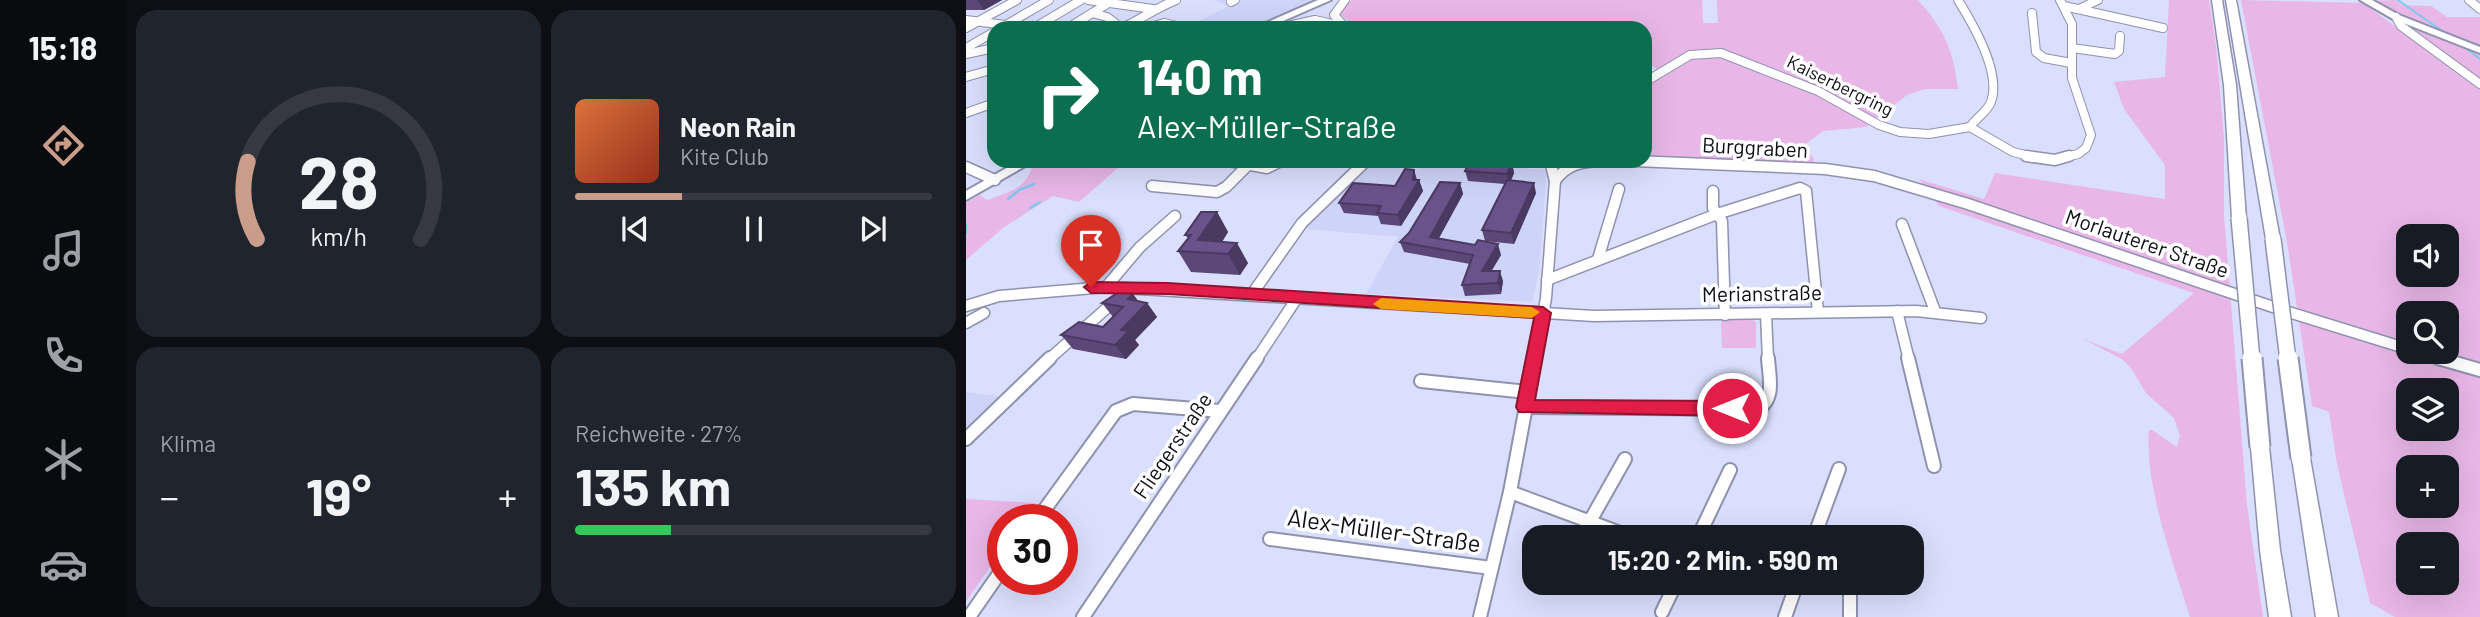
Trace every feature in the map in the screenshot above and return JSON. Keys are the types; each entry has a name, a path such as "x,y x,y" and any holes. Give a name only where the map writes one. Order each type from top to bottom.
{"highway":[{"path":"2217,0 2230,85 2260,447 2270,550 2280,617"},
{"path":"2231,0 2273,239 2301,458 2328,617"}],"main road":[{"path":"1276,21 1326,0"},
{"path":"1285,21 1335,0"},
{"path":"2365,0 2396,18 2480,50"},
{"path":"966,196 1016,168"}],"street":[{"path":"966,29 1017,0"},
{"path":"1013,21 1049,0"},
{"path":"1044,21 1081,0"},
{"path":"1088,0 1111,1 1153,9 1176,0"},
{"path":"1136,6 1145,0"},
{"path":"1341,21 1334,15 1345,0"},
{"path":"1958,0 1978,37 1995,85 1991,103 1970,127 2013,152 2028,157 2055,160 2078,154 2086,148 2091,135 2076,95 2071,63 2073,35 2062,4"},
{"path":"2079,9 2098,0"},
{"path":"2471,0 2480,3"},
{"path":"2471,0 2480,9"},
{"path":"1079,21 1111,1"},
{"path":"2062,4 2096,15 2163,29"},
{"path":"1130,21 1149,15 1153,9"},
{"path":"1092,13 1112,21"},
{"path":"2032,13 2036,52 2044,58 2071,63"},
{"path":"2396,18 2401,26 2480,84"},
{"path":"966,20 987,23"},
{"path":"966,48 987,36"},
{"path":"2073,48 2115,54 2119,51 2120,36"},
{"path":"966,54 987,50"},
{"name":"Kaiserbergring","path":"1652,78 1690,55 1721,53 1818,91 1879,125 1900,132 1929,134 1970,127"},
{"path":"966,77 987,71"},
{"path":"966,113 987,106"},
{"name":"Burggraben","path":"1652,162 1825,169 1874,176"},
{"path":"966,167 995,180"},
{"path":"1152,187 1217,192 1245,168"},
{"path":"1252,294 1302,223 1359,168"},
{"name":"Alex-Müller-Straße","path":"1552,168 1555,176"},
{"name":"Alex-Müller-Straße","path":"1480,617 1510,492 1543,313 1557,168"},
{"path":"1555,176 1566,168"},
{"name":"Morlauterer Straße","path":"1874,176 1968,204 2282,310 2396,345"},
{"path":"1547,280 1717,214 1796,188 1806,191 1818,312"},
{"path":"1598,259 1619,189"},
{"path":"1713,191 1713,208 1722,221 1725,314"},
{"path":"1106,287 1140,247 1175,216"},
{"path":"1902,224 1935,311"},
{"path":"966,439 1009,394 1127,287"},
{"path":"966,306 999,296 1127,287 1543,313"},
{"name":"Fliegerstraße","path":"1083,617 1297,298"},
{"path":"1897,311 1934,466"},
{"name":"Merianstraße","path":"1543,313 1594,316 1935,311 1981,318"},
{"path":"966,323 984,313"},
{"path":"1525,407 1757,409 1766,405 1770,397 1766,314"},
{"path":"2459,364 2480,370"},
{"path":"1421,381 1527,392"},
{"path":"1049,504 1116,411 1133,404 1220,411"},
{"path":"1588,525 1625,459"},
{"path":"1818,525 1839,469"},
{"path":"1704,525 1730,470"},
{"path":"1510,492 1598,525"},
{"name":"Alex-Müller-Straße","path":"1269,539 1492,568"},
{"path":"969,617 987,591"},
{"path":"1662,612 1670,595"},
{"path":"1785,617 1793,595"},
{"path":"1850,595 1850,617"}],"shaded area":[{"path":"1215,0 1320,0 1268,21 1199,21 1229,6"},
{"path":"1352,0 1702,0 1703,23 1718,23 1717,0 1918,0 1946,40 1958,89 1925,89 1907,95 1866,127 1823,131 1803,146 1814,159 1814,165 1652,155 1652,82 1664,73 1652,66 1652,21 1348,21 1341,15 1342,8"},
{"path":"2169,0 2209,0 2216,45 2224,138 2224,215 2247,505 2263,617 2190,617 2162,524 2151,475 2149,451 2149,430 2177,447 2180,436 2174,418 2146,393 2131,368 2122,359 2083,339 2122,354 2194,293 1939,206 1919,179 1984,199 1995,173 2165,199 2165,165 2124,109 2114,82 2165,77"},
{"path":"2241,0 2363,3 2480,88 2480,617 2395,617 2370,603 2337,464 2329,412 2312,406 2287,242"},
{"path":"2396,0 2402,5 2431,6 2447,17 2480,17 2480,81 2408,27 2397,15 2372,1"},
{"path":"1032,168 1118,168 1079,202 1053,196 1004,227 966,260 966,203 980,195 987,200 1014,189 1029,175"},
{"path":"1366,168 1547,170 1539,273 1532,302 1366,294 1398,237 1306,229 1326,205"},
{"path":"1721,319 1751,319 1756,322 1756,348 1722,348"},
{"path":"966,392 998,396 966,430"},
{"path":"966,499 1036,503 987,504 987,571 966,601"}],"building":[{"path":"1466,168 1510,168 1507,174 1465,171"},
{"path":"1405,169 1414,170 1413,180 1419,180 1398,215 1377,213 1381,206 1339,203 1353,183 1395,186"},
{"path":"1507,180 1534,183 1511,233 1482,230"},
{"path":"1440,182 1460,183 1430,237 1475,245 1478,240 1498,244 1482,271 1500,271 1498,283 1462,285 1473,255 1400,242 1409,233"},
{"path":"1201,212 1217,212 1198,240 1237,243 1228,254 1178,251 1191,235 1185,235"},
{"path":"1119,292 1133,294 1128,299 1147,303 1121,330 1129,331 1115,345 1061,335 1079,322 1103,327 1123,307 1102,303"}],"waterway":[{"path":"2398,0 2445,33"},
{"path":"2468,50 2480,59"},
{"path":"1008,199 1019,190 1034,184"},
{"path":"1030,208 1040,202"},
{"path":"966,224 966,233"}],"slow traffic":[{"path":"1381,304 1532,312"}],"route":[{"path":"1091,287 1168,289 1543,313 1525,407 1732,408"}]}
